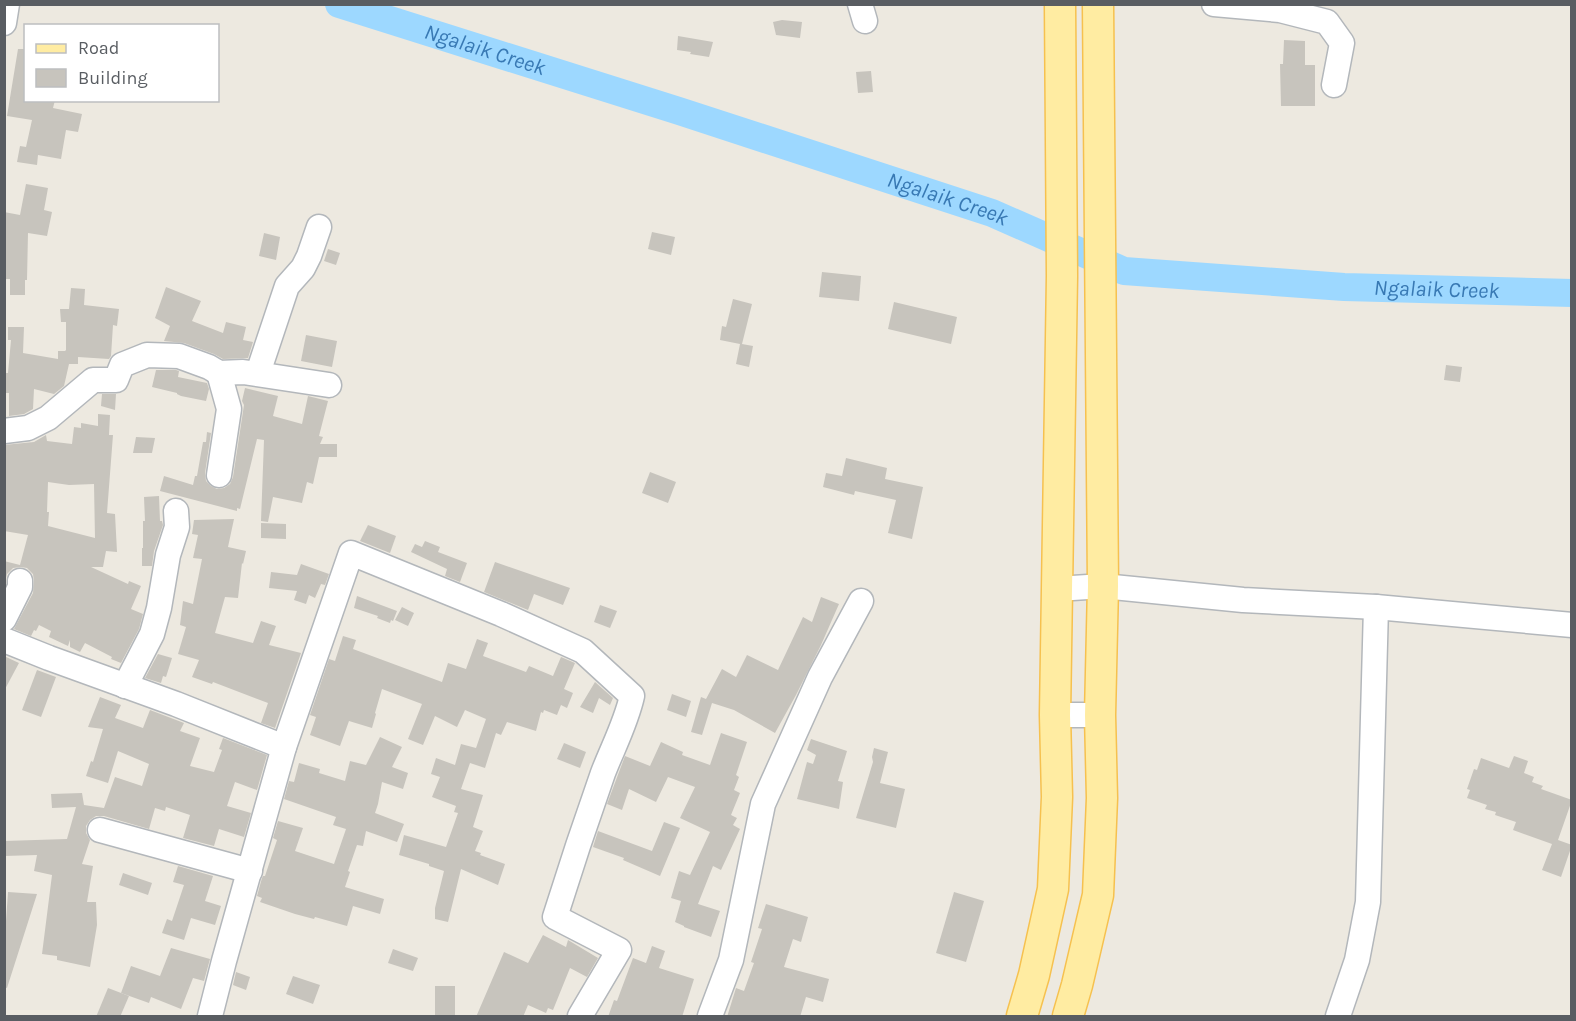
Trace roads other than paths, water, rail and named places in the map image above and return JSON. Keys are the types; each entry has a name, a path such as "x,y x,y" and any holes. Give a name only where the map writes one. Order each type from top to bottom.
{"main road":[{"path":"1022,1017 1053,889 1058,797 1055,715 1056,589 1063,191 1060,4"},
{"path":"1068,1017 1098,895 1102,798 1100,715 1103,586 1098,4"}],"street":[{"path":"4,23 7,4"},
{"path":"1214,4 1281,10 1327,22 1342,43 1334,85"},
{"path":"258,373 287,286 303,268 319,226"},
{"path":"4,431 28,428 48,418 93,380 116,380 122,365 147,355 179,356 219,373 258,373 329,385"},
{"path":"219,373 229,409 219,475"},
{"path":"124,686 152,634 168,555 177,527 176,511"},
{"path":"210,1017 284,747 351,553 583,651 633,696 628,714 604,771 555,917 619,950 580,1017"},
{"path":"4,619 20,588 21,580"},
{"path":"1056,589 1103,586 1242,600 1376,607 1572,625"},
{"path":"710,1017 731,960 763,804 820,677 861,601"},
{"path":"1338,1017 1357,960 1368,902 1376,607"},
{"path":"4,640 284,747"},
{"path":"1055,715 1100,715"},
{"path":"100,830 250,871"}],"waterway":[{"name":"Ngalaik Creek","path":"339,4 992,213 1124,271 1344,287 1572,293"}]}
